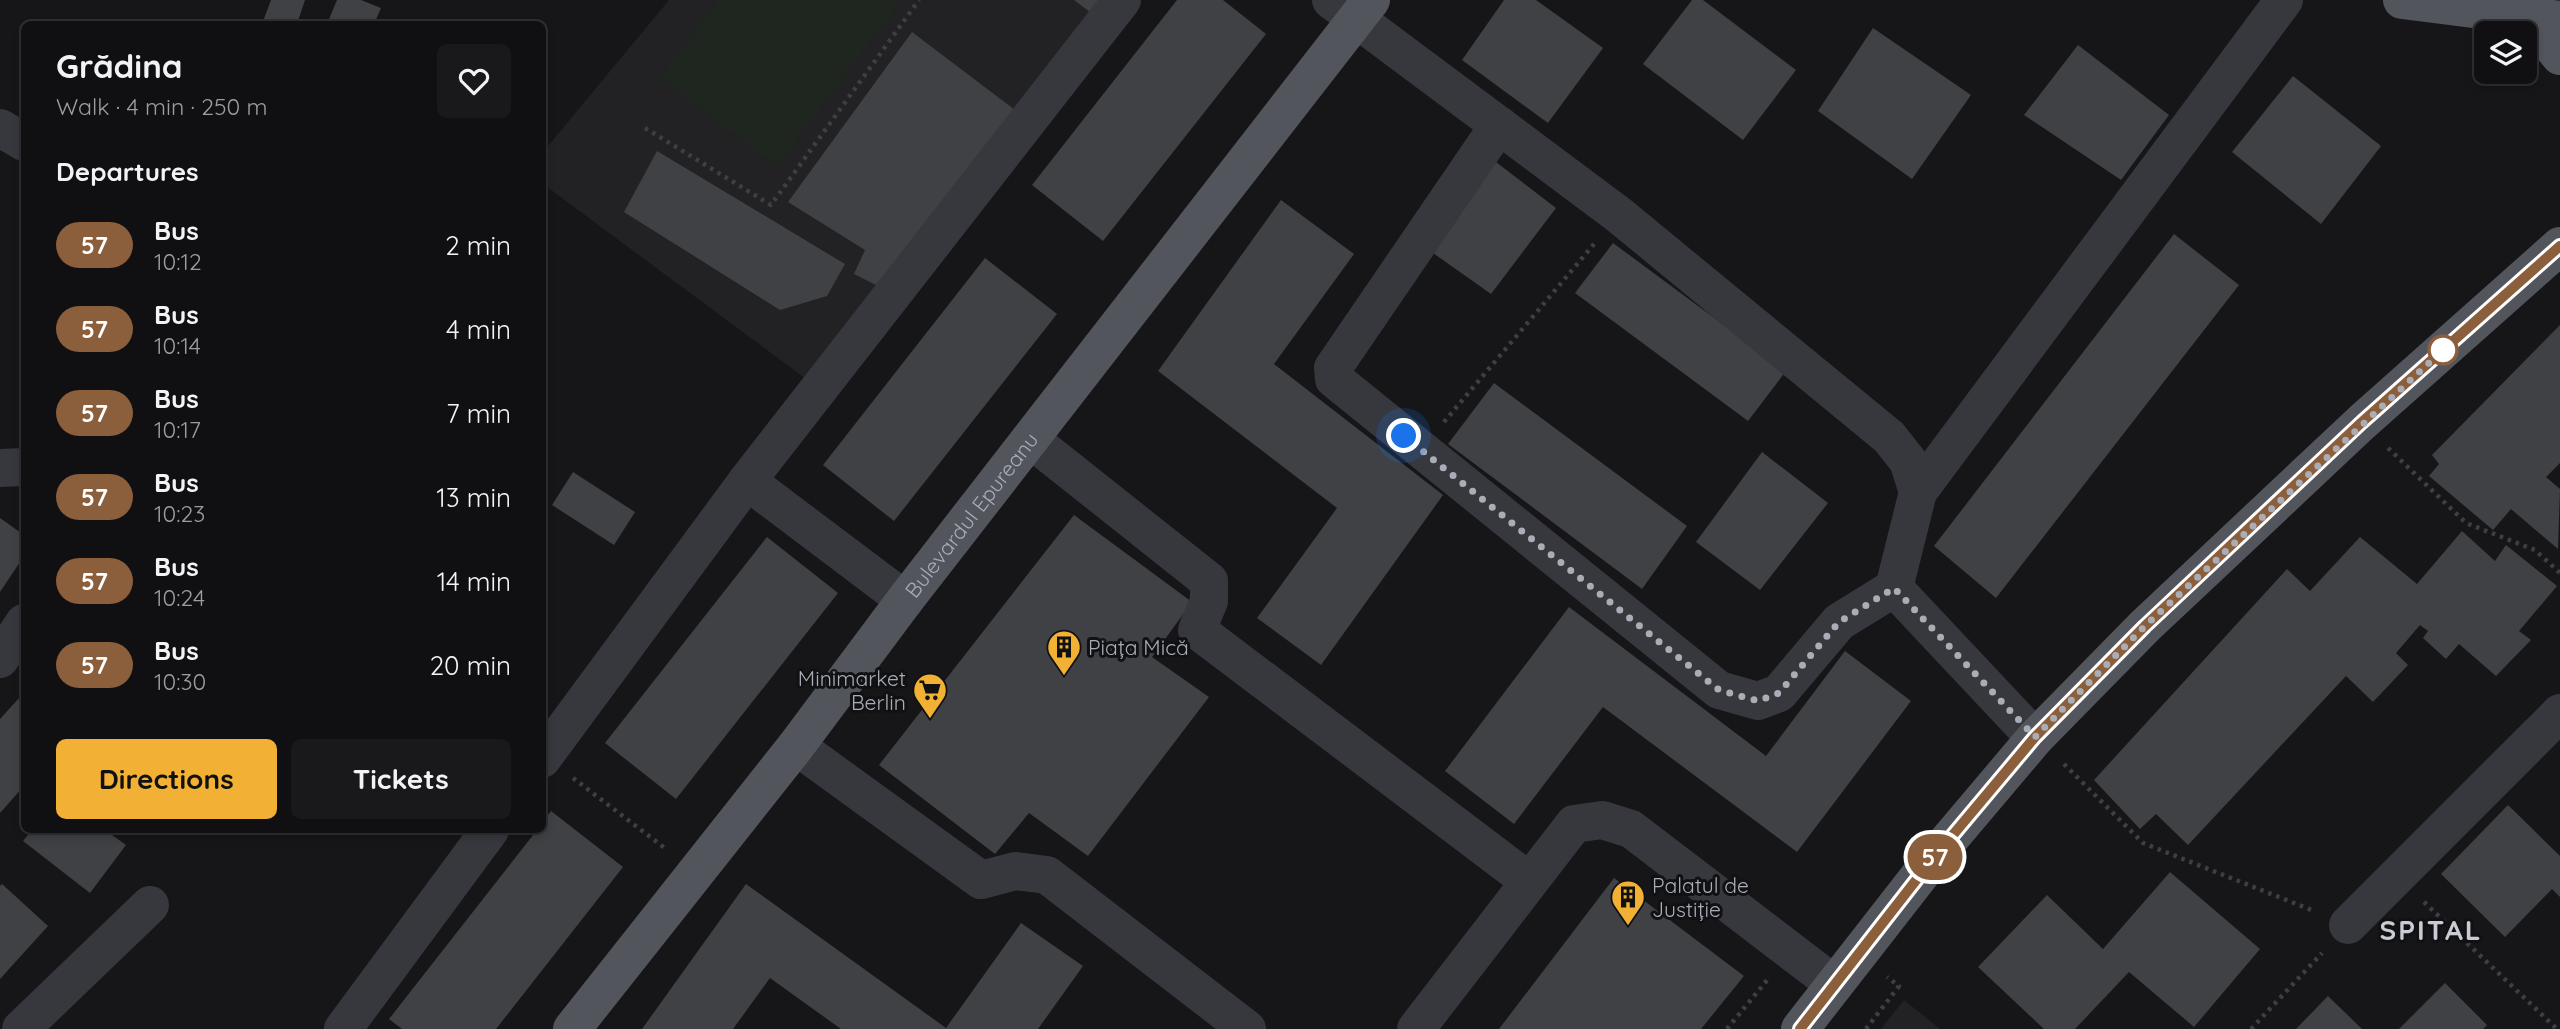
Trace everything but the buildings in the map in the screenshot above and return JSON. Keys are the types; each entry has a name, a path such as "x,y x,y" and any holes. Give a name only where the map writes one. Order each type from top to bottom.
{"main road":[{"path":"2402,0 2545,12"},
{"name":"Bulevardul Epureanu","path":"572,1029 796,746 1030,439 1352,7"},
{"path":"2545,12 2560,34"},
{"path":"2545,12 2560,56"},
{"path":"1800,1029 2035,737 2145,626 2362,422 2560,246"}],"street":[{"path":"546,754 747,481 1122,0"},
{"path":"1499,125 1333,368 1334,379 1719,690 1758,701 1779,693 1839,622 1894,588 1918,492 2284,0"},
{"path":"1352,7 1499,125 1619,215 1889,437 1908,461 1918,492"},
{"path":"0,128 21,140"},
{"path":"1030,439 1209,581 1209,601 1197,630 1529,881"},
{"path":"0,468 21,467"},
{"path":"747,481 905,600"},
{"path":"1894,588 2035,737"},
{"path":"0,659 21,628"},
{"path":"2348,925 2560,713"},
{"path":"796,746 981,880 1016,871 1047,875 1247,1029"},
{"path":"1416,1029 1574,824 1602,820 1631,829 1834,984"},
{"path":"343,1029 488,833"},
{"path":"22,1029 150,905"}],"path":[{"path":"645,128 771,205 919,0"},
{"path":"1421,450 1619,215"},
{"path":"2362,422 2466,523 2535,550 2560,573"},
{"path":"2035,737 2143,842 2348,925 2251,1029"},
{"path":"546,759 696,873"},
{"path":"2397,875 2557,1029"}],"shaded area":[{"path":"669,0 1128,0 833,399 546,186 546,148"},
{"path":"718,0 901,0 777,166 659,78"},
{"path":"1904,1000 1940,1029 1881,1029"}],"bus line":[{"name":"57","path":"1800,1029 1931,861 2035,737 2145,626 2362,422 2560,246"}],"place":[{"name":"Piața Mică","path":"1064,677"},
{"name":"Minimarket Berlin","path":"930,720"},
{"name":"Palatul de Justiție","path":"1628,927"}],"district":[{"name":"SPITAL","path":"2431,929"}],"route":[{"path":"1404,436 1719,690 1758,701 1779,693 1839,622 1894,588 2035,737 2145,626 2362,422 2443,350"}]}
